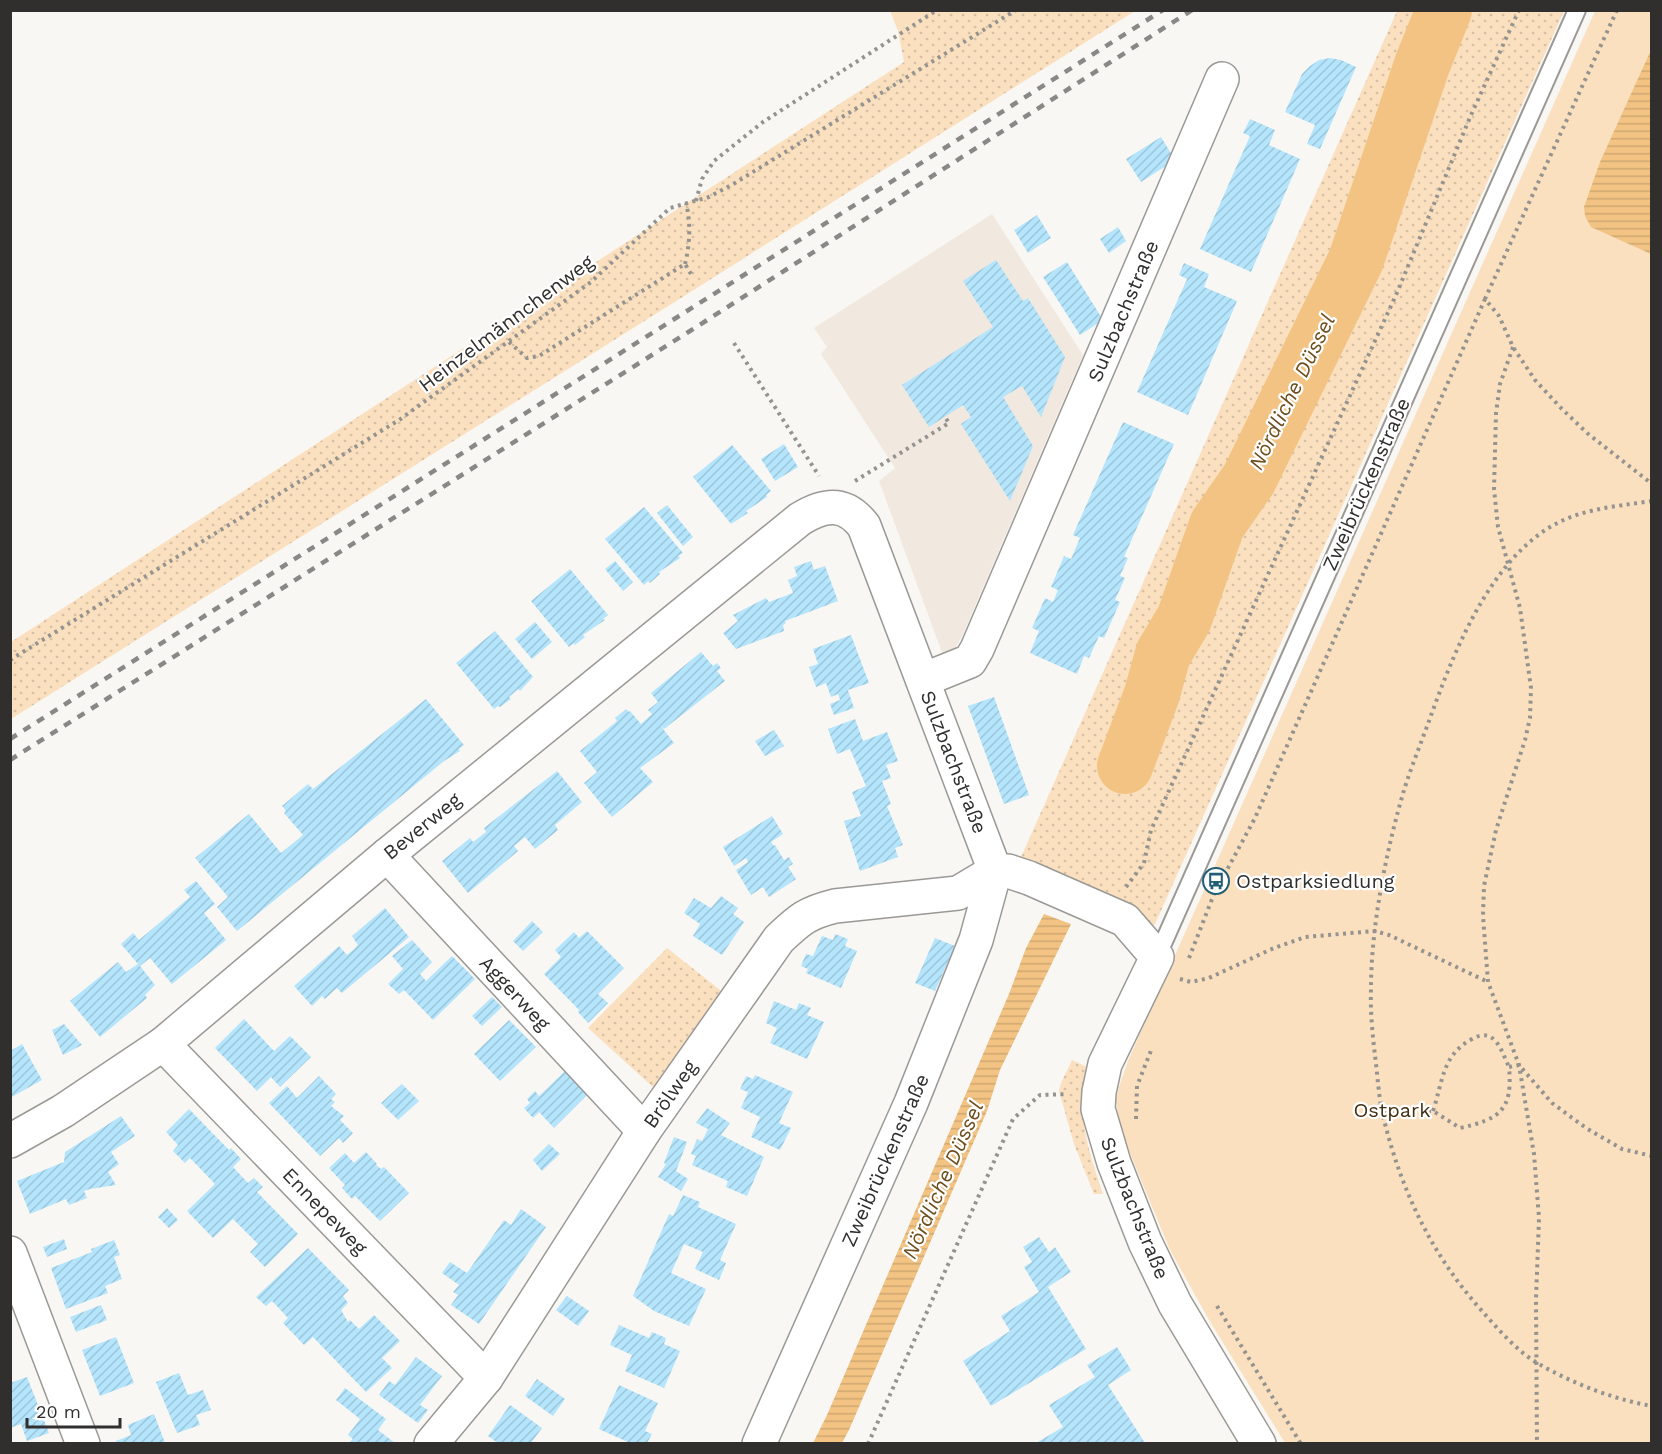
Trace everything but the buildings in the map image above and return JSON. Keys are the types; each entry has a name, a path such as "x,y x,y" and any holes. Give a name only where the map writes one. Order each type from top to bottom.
{"street":[{"name":"Sulzbachstraße","path":"923,680 970,661 977,649 1222,79"},
{"name":"Sulzbachstraße","path":"830,507 850,512 864,526 996,871"},
{"name":"Beverweg","path":"10,1141 63,1111 163,1044 387,855 800,519 810,513 830,507"},
{"name":"Aggerweg","path":"387,855 644,1131"},
{"path":"996,871 1008,871 1029,878 1125,920 1157,957"},
{"name":"Brölweg","path":"431,1443 486,1378 644,1131 779,939 800,919 815,911 835,906 958,893 996,871"},
{"name":"Zweibrückenstraße","path":"759,1443 911,1103 976,940 996,871"},
{"name":"Sulzbachstraße","path":"1157,957 1105,1064 1098,1109 1114,1163 1145,1242 1175,1304 1260,1443"},
{"name":"Ennepeweg","path":"163,1044 486,1378"},
{"path":"10,1253 83,1443"}],"lane":[{"name":"Zweibrückenstraße","path":"1157,957 1577,10"}],"path":[{"path":"696,201 702,179 714,161 764,122 937,10"},
{"name":"Heinzelmännchenweg","path":"10,660 399,420 591,282 670,208 709,197 735,183 1016,10"},
{"path":"1125,920 1125,888 1144,863 1151,830 1396,295 1471,114 1519,10"},
{"path":"1181,980 1214,894 1255,818 1485,299 1617,10"},
{"path":"509,342 527,358 539,356 685,264 689,249 689,214 686,203"},
{"path":"685,264 691,274"},
{"path":"1485,299 1499,316 1513,347 1536,380 1561,408 1587,433 1652,484"},
{"path":"734,343 814,467 826,489 830,507"},
{"path":"1513,347 1500,384 1494,448 1494,489 1498,527 1520,608 1531,688 1530,718 1496,830 1484,886 1483,916 1488,982 1519,1065 1534,1154 1539,1218 1537,1443"},
{"path":"830,507 843,489 889,458 950,423 945,417"},
{"path":"1652,501 1603,507 1562,520 1541,533 1507,564 1490,586 1440,689 1405,787 1387,858 1376,932 1371,988 1374,1043 1383,1113 1403,1184 1430,1240 1470,1298 1516,1346 1536,1362 1579,1384 1634,1403 1652,1406"},
{"path":"1157,957 1181,980 1191,982 1209,978 1274,948 1305,937 1376,932 1389,935 1488,982"},
{"path":"1383,1113 1433,1111 1460,1128 1491,1119 1501,1112 1508,1100 1511,1088 1509,1068 1495,1038 1488,1034 1478,1036 1454,1052 1443,1074 1433,1111"},
{"path":"1136,1123 1137,1086 1153,1045"},
{"path":"1509,1068 1519,1065"},
{"path":"1519,1065 1552,1103 1586,1128 1622,1149 1652,1156"},
{"path":"868,1443 1013,1119 1040,1095 1099,1092"},
{"path":"1213,1300 1301,1443"}],"shaded area":[{"path":"992,214 1083,355 963,634 954,650 944,658 879,481 895,468 821,354 827,347 814,328"}],"green space":[{"path":"890,11 930,11 898,31"},
{"path":"930,11 1135,11 11,719 11,642 904,62 898,31"},
{"path":"1397,11 1564,11 1155,924 1149,929 1018,864"},
{"name":"Ostpark","path":"1595,11 1651,11 1651,1443 1285,1443 1209,1320 1170,1250 1120,1129 1116,1100 1128,1061"},
{"path":"667,948 724,993 654,1088 588,1028"},
{"path":"1072,1060 1087,1067 1083,1117 1089,1150 1103,1194 1094,1194 1074,1144 1059,1091"}],"water":[{"path":"1651,50 1651,254 1591,227 1585,216 1584,207 1600,162"},
{"path":"1044,914 1071,924 1000,1070 987,1111 849,1430 842,1443 813,1443 1009,994 1026,948"}],"waterway":[{"name":"Nördliche Düssel","path":"1125,766 1152,694 1163,654 1184,619 1217,525 1249,479 1356,260 1422,65 1444,10"}],"railway":[{"path":"10,739 1163,10"},
{"path":"10,760 690,331 1192,10"}],"place":[{"name":"Ostparksiedlung","path":"1216,881"}]}
